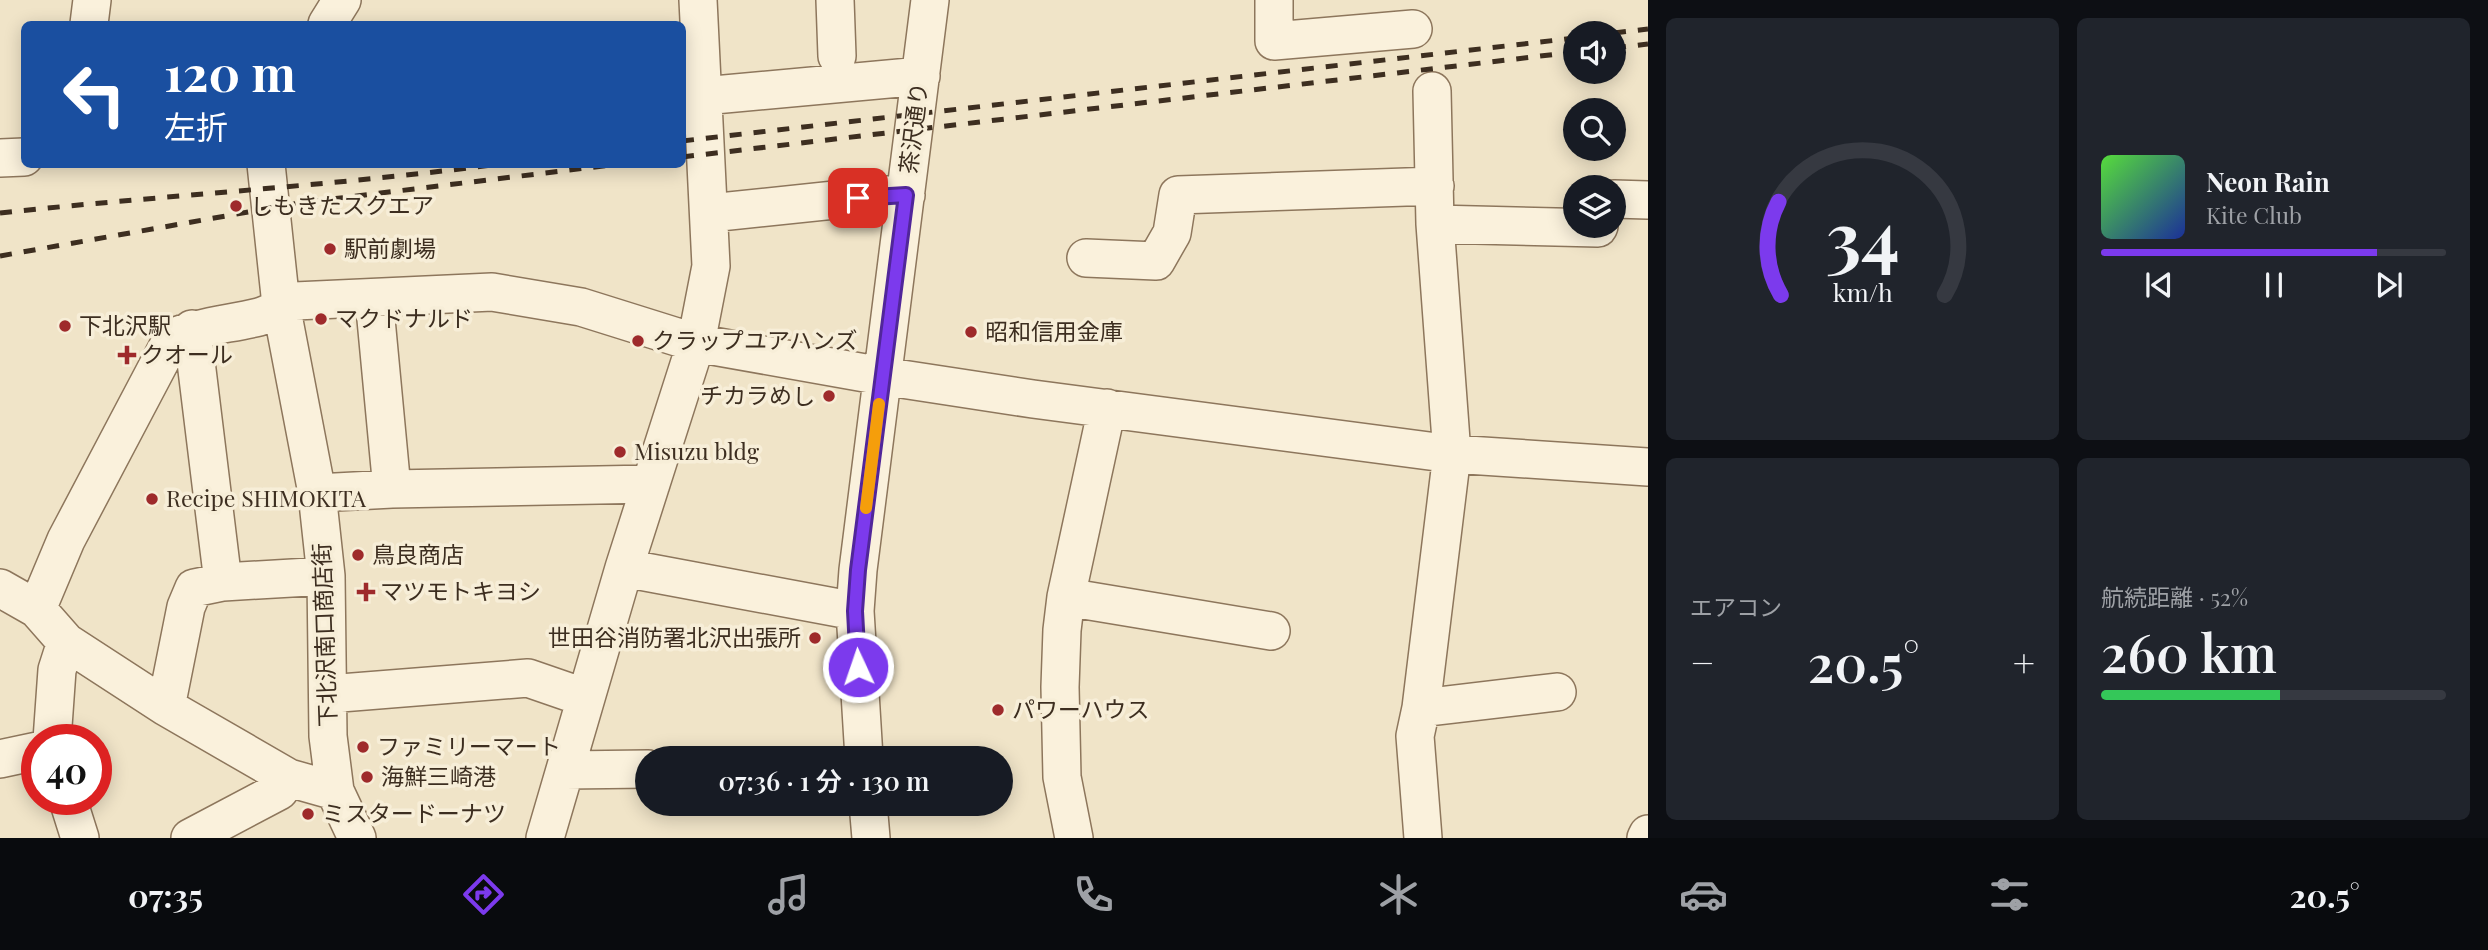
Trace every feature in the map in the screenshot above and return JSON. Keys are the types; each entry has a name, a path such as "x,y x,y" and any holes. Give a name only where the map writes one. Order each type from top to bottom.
{"street":[{"path":"89,21 92,0"},
{"path":"329,21 342,0"},
{"path":"545,838 624,568 696,343 711,266 710,212 693,106 698,0"},
{"path":"835,0 837,56"},
{"name":"茶沢通り","path":"863,746 855,611 929,0"},
{"path":"1274,0 1274,41 1413,29"},
{"path":"693,106 921,76"},
{"path":"1423,838 1415,736 1421,708 1452,454 1435,224 1432,90"},
{"path":"0,158 21,157"},
{"name":"下北沢南口商店街","path":"275,168 281,305 317,493 326,576 328,736 335,791 357,838"},
{"path":"1086,258 1156,261 1172,233 1178,195 1435,186"},
{"path":"710,212 906,195"},
{"path":"1626,199 1648,200"},
{"path":"1435,224 1563,227"},
{"path":"37,609 66,540 183,333 263,316 281,305 295,301 492,292 581,307 696,343 882,376 1452,454 1648,467"},
{"path":"374,298 392,489"},
{"path":"183,333 223,582"},
{"path":"1074,838 1062,776 1062,630 1066,597 1107,408"},
{"path":"317,493 651,484"},
{"path":"624,568 855,611"},
{"path":"166,707 186,607 194,588 223,582 326,576"},
{"path":"0,588 37,609 66,642 166,707 289,778 335,791"},
{"path":"1066,597 1270,631"},
{"path":"53,724 57,670 66,642"},
{"path":"328,694 528,678 586,698"},
{"path":"1421,708 1557,692"},
{"path":"0,759 21,754"},
{"path":"566,770 635,769"},
{"path":"190,838 279,790 289,778"},
{"path":"73,815 80,838"},
{"path":"869,816 870,838"}],"railway":[{"path":"1626,32 1648,29"},
{"path":"686,141 1563,39"},
{"path":"1626,47 1648,44"},
{"path":"686,157 1563,53"},
{"path":"0,213 463,168"},
{"path":"0,256 299,203 586,168"}],"slow traffic":[{"path":"866,508 879,404"}],"place":[{"name":"しもきたスクエア","path":"236,206"},
{"name":"駅前劇場","path":"330,249"},
{"name":"マクドナルド","path":"321,319"},
{"name":"下北沢駅","path":"65,326"},
{"name":"昭和信用金庫","path":"971,332"},
{"name":"クラップユアハンズ","path":"638,341"},
{"name":"クオール","path":"127,355"},
{"name":"チカラめし","path":"829,396"},
{"name":"Misuzu bldg","path":"620,452"},
{"name":"Recipe SHIMOKITA","path":"152,499"},
{"name":"鳥良商店","path":"358,555"},
{"name":"マツモトキヨシ","path":"366,592"},
{"name":"世田谷消防署北沢出張所","path":"815,638"},
{"name":"パワーハウス","path":"998,710"},
{"name":"ファミリーマート","path":"363,747"},
{"name":"海鮮三崎港","path":"367,777"},
{"name":"ミスタードーナツ","path":"308,814"}],"route":[{"path":"858,198 906,195 858,570 855,611 858,667"}]}
